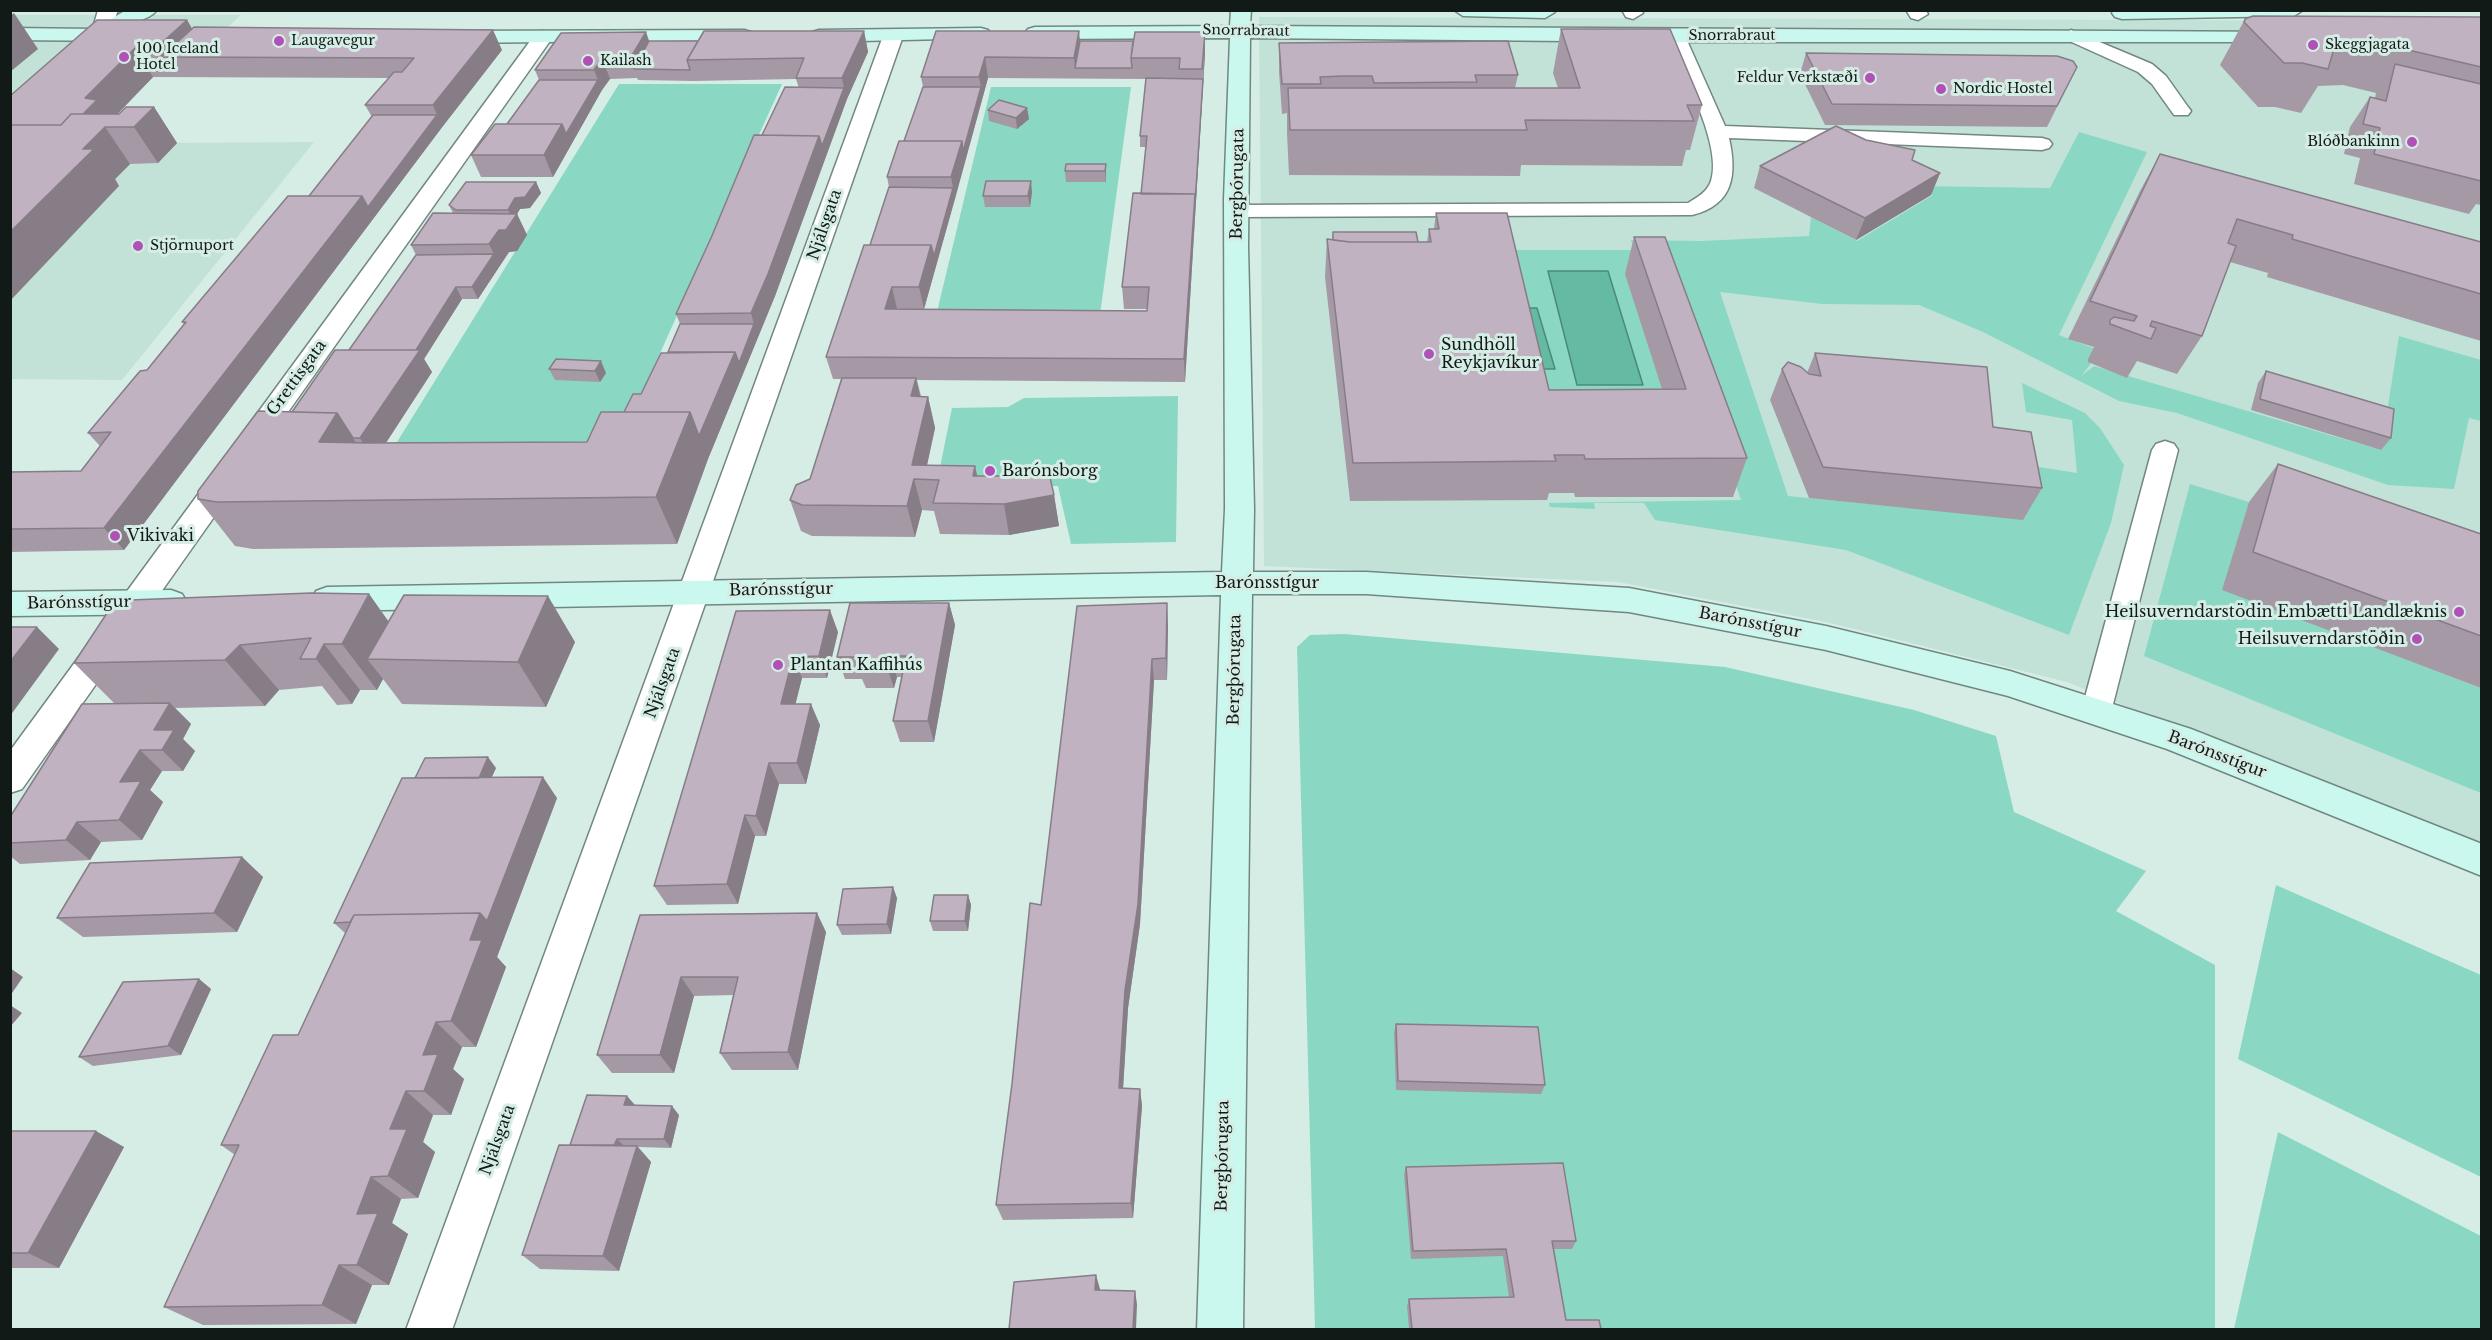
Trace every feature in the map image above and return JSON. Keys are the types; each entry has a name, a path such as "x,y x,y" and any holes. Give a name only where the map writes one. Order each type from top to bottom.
{"street":[{"path":"101,34 108,10"},
{"path":"10,117 101,34 126,17 148,10"},
{"path":"1463,10 1565,12"},
{"path":"2108,13 2294,10"},
{"path":"1894,14 1916,12 1941,14"},
{"path":"1610,13 1657,13"},
{"name":"Snorrabraut","path":"798,36 1005,34 1241,21 1676,36 2304,36"},
{"name":"Bergþórugata","path":"1220,1329 1237,582 1241,528 1237,388 1237,211 1241,21"},
{"path":"10,34 147,35"},
{"path":"432,36 762,36"},
{"name":"Njálsgata","path":"429,1329 696,591 893,36"},
{"name":"Grettisgata","path":"10,779 543,37"},
{"name":"Barónsstígur","path":"295,599 1237,582 1366,583 1629,600 1826,638 2010,684 2179,739 2481,860"},
{"name":"Barónsstígur","path":"10,604 199,601"}],"lane":[{"path":"2071,35 2145,68 2159,80 2181,111"},
{"path":"1237,211 1692,209 1716,193 1724,170 1718,132 1676,36"},
{"path":"1718,132 2042,144"},
{"path":"2096,712 2165,450"}],"shaded area":[{"path":"16,15 241,15 174,77 153,77 105,126 150,143 314,142 122,380 11,379 11,20"},
{"path":"1259,17 2481,21 2481,851 2067,682 1826,622 1618,582 1264,566"},
{"path":"619,84 782,84 602,481 371,484"},
{"path":"991,87 1131,87 1099,322 935,320"},
{"path":"2079,132 2147,152 2059,335 2101,351 2081,376 2094,366 2381,450 2399,336 2481,360 2481,421 2469,418 2454,489 2388,485 2177,413 2119,401 1983,332 1919,305 1822,304 1720,292 1788,496 2023,519 2014,463 2077,473 2072,420 2026,412 2022,383 2085,413 2100,428 2124,465 2111,523 2069,635 1846,550 1655,520 1644,503 1594,503 1595,509 1550,507 1549,503 1741,500 1663,265 1674,428 1541,428 1499,250 1634,250 1631,240 1701,241 1809,236 1811,217 1857,241 1933,195 1914,186 2050,188"},
{"path":"1548,271 1608,271 1643,385 1577,385"},
{"path":"1519,308 1537,308 1555,369 1535,369"},
{"path":"1178,396 1176,542 1071,544 1058,486 936,487 952,408 1008,407 1024,398"},
{"path":"2190,484 2249,502 2223,590 2481,688 2481,793 2144,656"},
{"path":"1344,634 1725,667 1914,710 1996,736 2014,812 2146,871 2116,911 2215,965 2215,1329 1315,1329 1297,647 1310,635"},
{"path":"2276,885 2481,975 2481,1177 2238,1059"},
{"path":"2278,1132 2481,1236 2481,1329 2234,1329"}],"building":[{"path":"2253,16 2481,17 2481,67 2370,41 2336,42 2328,69 2302,63 2284,63 2244,22 2245,19"},
{"path":"97,20 187,20 156,48 135,48 85,98 97,100 83,114 71,114 61,125 10,125 10,96"},
{"path":"194,27 493,30 433,105 365,105 394,72 402,72 414,58 161,57"},
{"path":"1561,29 1670,29 1702,105 1687,105 1694,121 1525,120 1527,130 1290,130 1288,88 1580,88"},
{"path":"704,31 864,31 842,78 796,78 804,58 687,60"},
{"path":"936,31 1079,31 1074,58 985,57 979,77 921,77"},
{"path":"646,32 631,57 602,58 594,70 535,70 561,33"},
{"path":"1135,32 1205,32 1202,69 1179,69 1180,58 1131,58"},
{"path":"649,41 698,41 687,60 690,70 634,69"},
{"path":"1080,41 1133,41 1132,68 1075,68"},
{"path":"1508,41 1518,75 1475,75 1477,82 1374,83 1372,76 1343,76 1320,77 1321,84 1282,84 1279,43"},
{"path":"1806,53 2057,56 2073,61 2077,67 2057,106 1832,104"},
{"path":"2395,64 2481,84 2481,181 2374,154 2380,128 2363,124 2370,97 2386,101"},
{"path":"1146,78 1203,79 1195,204 1195,194 1141,194 1147,136 1140,136"},
{"path":"539,80 598,80 566,134 562,124 507,124"},
{"path":"785,87 844,88 822,146 819,136 762,135"},
{"path":"923,87 981,87 963,152 962,141 904,141"},
{"path":"999,100 1027,108 1016,118 988,110"},
{"path":"126,107 154,107 134,127 105,127 83,149 94,149 10,232 10,125 61,125 71,114 119,114"},
{"path":"373,115 437,115 368,207 362,196 309,196"},
{"path":"495,124 562,124 544,155 471,155"},
{"path":"1836,126 1866,140 1915,150 1912,160 1940,173 1865,218 1760,166"},
{"path":"754,135 819,136 768,274 751,313 676,314 711,238"},
{"path":"899,141 962,141 951,177 887,177"},
{"path":"2160,154 2481,242 2481,294 2292,239 2293,235 2237,219 2228,243 2236,246 2202,336 2152,321 2150,326 2156,328 2151,339 2110,324 2110,320 2114,317 2134,321 2137,316 2090,301"},
{"path":"1066,164 1106,164 1105,171 1065,171"},
{"path":"986,181 1031,181 1028,196 983,196"},
{"path":"466,182 536,182 525,197 515,198 508,210 456,210 449,205"},
{"path":"889,187 953,188 934,256 931,245 870,245"},
{"path":"1133,193 1195,194 1184,359 826,357 864,245 931,245 919,287 892,287 885,309 1147,311 1149,287 1122,287"},
{"path":"288,196 362,196 104,528 10,529 10,472 81,471 111,432 88,433 140,371 147,370 186,322 182,322"},
{"path":"433,213 517,214 506,230 499,230 489,244 411,245"},
{"name":"Sundhöll Reykjavíkur","path":"1436,213 1507,213 1549,390 1686,389 1634,237 1665,237 1747,458 1585,459 1584,455 1554,455 1556,461 1353,463 1327,239 1350,242 1431,242 1429,229 1439,229"},
{"path":"1333,232 1416,232 1418,242 1333,240"},
{"path":"494,254 472,287 456,287 416,350 349,350 416,255"},
{"path":"680,324 754,324 739,363 735,352 668,352"},
{"path":"335,350 420,350 360,438 353,438 337,413 292,412"},
{"path":"735,352 699,436 690,412 624,412 633,394 641,394 661,353"},
{"path":"1815,353 1987,367 1993,427 2031,432 2042,488 1823,467 1782,369 1788,362 1801,367 1809,374 1821,376"},
{"path":"556,359 601,361 595,371 549,369"},
{"path":"2266,371 2394,409 2391,438 2260,399"},
{"path":"842,378 916,378 911,396 928,397 912,465 975,466 973,476 1005,476 1048,469 1054,495 1004,504 933,503 939,480 914,479 907,506 802,505 790,500 796,485 810,479"},
{"path":"258,411 337,413 319,442 367,443 587,442 601,412 690,412 656,497 217,502 198,499 198,491"},
{"path":"2278,464 2481,534 2481,636 2253,552"},
{"path":"311,593 369,594 342,644 324,644 316,659 300,659 311,638 240,645 225,660 74,663 109,610 130,600"},
{"path":"404,595 548,596 518,662 367,659"},
{"path":"850,603 949,603 928,721 893,721 906,656 890,656 887,667 858,667 861,657 837,657"},
{"path":"1167,603 1166,658 1152,659 1138,904 1125,990 1119,1088 1140,1089 1131,1203 996,1205 1012,1084 1030,903 1041,905 1077,606"},
{"path":"830,610 819,656 793,657 781,704 811,704 797,763 769,763 756,816 745,815 727,884 654,886 736,611"},
{"path":"10,627 37,627 10,662"},
{"path":"170,703 154,730 174,730 162,750 140,750 120,782 141,781 119,820 77,822 66,840 10,843 10,817 82,704"},
{"path":"488,757 479,778 415,778 425,758"},
{"path":"543,777 487,921 480,913 354,915 350,922 334,923 402,778"},
{"path":"242,857 214,913 57,918 90,863"},
{"path":"893,887 887,924 837,925 843,889"},
{"path":"934,895 968,895 965,921 930,921"},
{"path":"480,913 470,940 482,940 451,1021 436,1022 423,1055 438,1054 424,1091 406,1091 390,1129 407,1129 388,1176 371,1177 357,1214 378,1213 357,1265 339,1265 322,1305 164,1307 239,1145 221,1145 273,1035 298,1035 354,915"},
{"path":"817,913 788,1052 720,1053 738,977 681,977 660,1055 597,1055 640,915"},
{"path":"199,979 168,1046 79,1057 123,982"},
{"path":"1396,1024 1538,1027 1545,1085 1398,1081"},
{"path":"587,1095 627,1096 624,1105 672,1106 664,1139 617,1139 614,1145 570,1145"},
{"path":"10,1131 96,1131 28,1253 10,1253"},
{"path":"559,1145 637,1146 603,1256 522,1255"},
{"path":"1563,1163 1576,1241 1552,1241 1566,1320 1599,1320 1601,1329 1412,1329 1409,1299 1514,1297 1506,1249 1413,1251 1406,1167"},
{"path":"1096,1275 1095,1290 1135,1291 1133,1329 1009,1329 1014,1282"}],"place":[{"name":"Laugavegur","path":"279,41"},
{"name":"Skeggjagata","path":"2313,45"},
{"name":"100 Iceland Hotel","path":"124,57"},
{"name":"Kailash","path":"588,61"},
{"name":"Feldur Verkstæði","path":"1870,78"},
{"name":"Nordic Hostel","path":"1941,89"},
{"name":"Blóðbankinn","path":"2412,142"},
{"name":"Stjörnuport","path":"138,246"},
{"name":"Sundhöll Reykjavíkur","path":"1429,354"},
{"name":"Barónsborg","path":"990,471"},
{"name":"Vikivaki","path":"115,536"},
{"name":"Heilsuverndarstödin Embætti Landlæknis","path":"2459,612"},
{"name":"Heilsuverndarstöðin","path":"2417,639"},
{"name":"Plantan Kaffihús","path":"778,665"}]}
